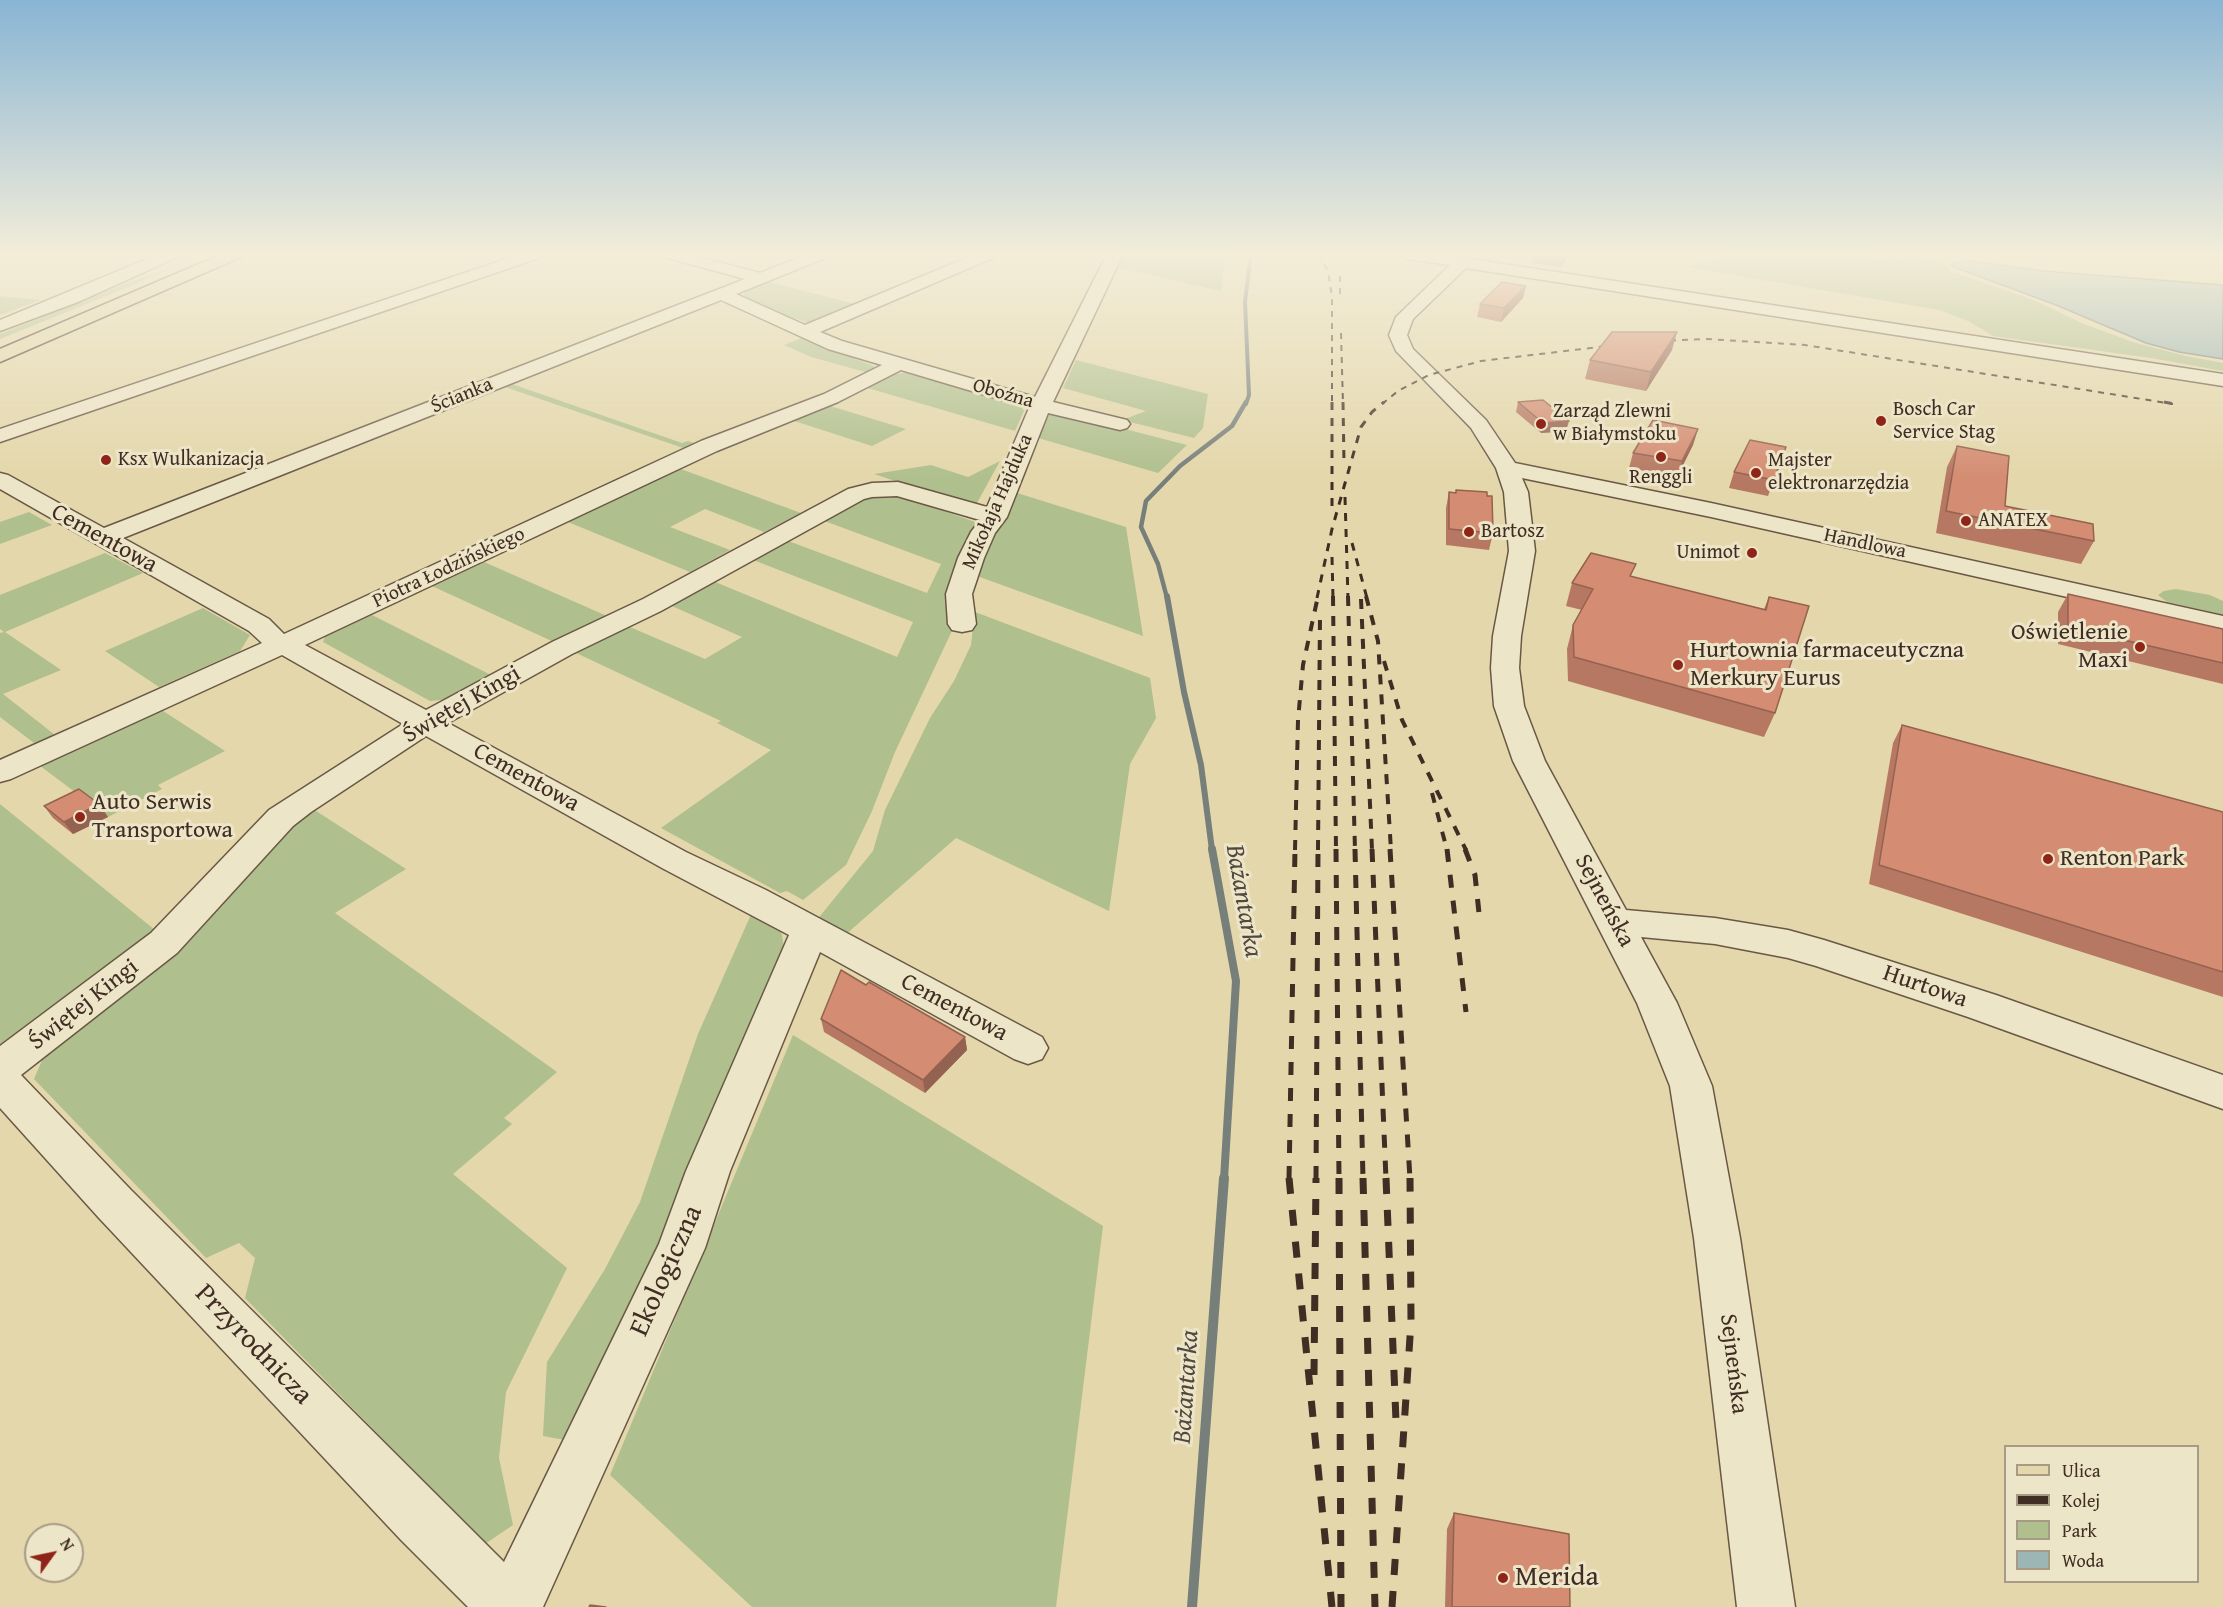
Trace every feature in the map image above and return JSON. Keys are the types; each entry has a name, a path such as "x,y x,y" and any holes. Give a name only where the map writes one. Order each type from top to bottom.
{"main road":[{"path":"0,345 38,329"},
{"path":"0,356 62,329"}],"street":[{"path":"0,436 313,329"},
{"name":"Ścianka","path":"102,538 629,329"},
{"name":"Oboźna","path":"798,329 898,364 1041,405 1120,424"},
{"path":"804,332 811,329"},
{"name":"Mikołaja Hajduka","path":"962,624 959,594 971,558 983,532 995,517 1041,405 1078,329"},
{"name":"Sejneńska","path":"1400,329 1398,335 1405,351 1479,424 1507,468 1516,492 1522,551 1505,668 1509,706 1529,761 1661,1011 1691,1086 1717,1238 1745,1463 1766,1607"},
{"path":"1894,329 2223,380"},
{"name":"Piotra Łodzińskiego","path":"0,772 284,644 709,446 831,398 898,364"},
{"name":"Handlowa","path":"1507,468 1700,507 2223,624"},
{"name":"Cementowa","path":"0,480 259,625 273,639 674,860 810,930 1028,1048"},
{"name":"Świętej Kingi","path":"0,1067 164,943 262,835 281,818 299,804 427,722 562,648 652,605 856,494 872,490 898,489 995,517"},
{"name":"Hurtowa","path":"1616,923 1715,931 1788,944 1824,954 1982,1006 2223,1092"},
{"name":"Ekologiczna","path":"511,1607 681,1248 708,1172 810,930"},
{"name":"Przyrodnicza","path":"0,1080 421,1520 511,1607"}],"green space":[{"path":"12,329 25,329 0,339 0,334"},
{"path":"1981,329 2098,329 2136,343 2223,363 2223,371 2151,358 1993,336"},
{"path":"801,338 874,366 875,371 869,373 811,357 784,345"},
{"path":"1076,360 1208,394 1203,428 1194,438 1122,420 1146,411 1063,388"},
{"path":"905,373 1020,404 1024,411 1015,431 864,387 891,374"},
{"path":"512,384 682,443 688,441 694,443 686,449 505,387"},
{"path":"827,405 906,429 872,446 788,419"},
{"path":"1051,410 1187,445 1158,473 1038,438"},
{"path":"1000,461 977,503 968,505 874,474 931,465 968,477"},
{"path":"678,468 801,513 764,532 705,509 670,527 730,550 690,572 568,522"},
{"path":"886,491 984,525 958,618 895,752 872,811 846,865 803,900 787,891 780,893 661,828 771,750 717,723 721,721 574,652 625,625 705,659 742,637 665,603 708,579 897,657 913,622 748,558 783,539 927,593 941,564 819,519 868,492"},
{"path":"1014,492 1126,527 1143,636 977,576"},
{"path":"29,512 52,525 0,544 0,522"},
{"path":"105,553 143,573 5,632 61,670 3,694 55,735 34,743 0,717 0,633 4,632 0,629 0,595"},
{"path":"484,562 607,616 556,643 432,586"},
{"path":"2176,589 2210,595 2223,601 2223,615 2167,602 2158,595 2164,591"},
{"path":"203,608 250,635 240,651 159,687 105,651"},
{"path":"975,612 1150,678 1156,718 1130,764 1109,911 956,838 844,936 816,921 873,851 885,810 930,718 954,681 971,645"},
{"path":"372,615 493,676 451,699 430,701 323,642 325,637"},
{"path":"160,709 225,751 158,785 162,789 108,817 39,765"},
{"path":"0,804 155,930 129,956 15,1042 0,1044"},
{"path":"313,809 406,869 335,913 557,1072 504,1118 512,1124 453,1174 567,1268 506,1392 499,1458 513,1525 485,1544 245,1298 255,1258 239,1243 206,1258 34,1079 46,1051 259,855"},
{"path":"753,910 780,924 785,954 734,1087 570,1441 543,1436 547,1362 605,1269 640,1202 698,1034"},
{"path":"793,1035 1103,1226 1056,1607 752,1607 610,1475"}],"water":[{"path":"2113,329 2223,329 2223,359 2179,352 2146,343"}],"building":[{"path":"1612,332 1677,332 1651,372 1590,360"},
{"path":"1543,400 1569,421 1543,423 1518,402"},
{"path":"1653,420 1698,429 1682,461 1633,453"},
{"path":"1750,440 1786,447 1774,480 1734,472"},
{"path":"1957,446 2009,456 2005,506 2093,524 2094,541 1946,511"},
{"path":"1456,490 1487,492 1487,496 1492,496 1493,533 1449,529 1449,492 1456,493"},
{"name":"Hurtownia farmaceutyczna Merkury Eurus","path":"1591,553 1636,564 1630,576 1766,610 1769,597 1809,606 1775,713 1574,657 1573,625 1593,589 1572,583"},
{"path":"2068,594 2223,629 2223,663 2068,627"},
{"name":"Renton Park","path":"1902,725 2223,812 2223,972 1879,865"},
{"path":"79,789 99,804 64,822 44,806"},
{"path":"841,970 866,985 869,982 965,1037 923,1080 821,1019"},
{"name":"Merida","path":"1454,1513 1569,1534 1570,1607 1452,1607"}],"waterway":[{"name":"Bażantarka","path":"1246,329 1249,395 1246,404"},
{"name":"Bażantarka","path":"1167,598 1158,564 1141,527 1146,501 1180,466 1232,426 1246,402"},
{"name":"Bażantarka","path":"1167,596 1184,692 1201,765 1212,850"},
{"name":"Bażantarka","path":"1212,849 1236,981 1224,1179"},
{"name":"Bażantarka","path":"1192,1607 1224,1178"}],"railway":[{"path":"1332,329 1332,512"},
{"path":"1341,333 1343,404"},
{"path":"1658,341 1707,339 1805,345 2173,404"},
{"path":"1382,404 1398,391 1429,375 1481,361 1616,345"},
{"path":"1343,402 1344,464"},
{"path":"1317,598 1332,529 1361,427 1372,412 1384,402"},
{"path":"2164,402 2175,404"},
{"path":"1345,497 1348,598"},
{"path":"1352,543 1367,598"},
{"path":"1332,557 1333,598"},
{"path":"1295,850 1298,720 1303,665 1318,596"},
{"path":"1333,596 1336,850"},
{"path":"1348,596 1355,850"},
{"path":"1366,596 1378,641 1391,850"},
{"path":"1361,599 1372,850"},
{"path":"1318,850 1320,616"},
{"path":"1384,661 1402,720 1466,850"},
{"path":"1432,793 1447,850"},
{"path":"1289,1178 1295,849"},
{"path":"1316,1179 1318,849"},
{"path":"1336,849 1339,1179"},
{"path":"1355,849 1363,1179"},
{"path":"1372,849 1386,1179"},
{"path":"1390,849 1410,1179"},
{"path":"1447,849 1466,1012"},
{"path":"1465,849 1475,875 1479,913"},
{"path":"1289,1178 1332,1607"},
{"path":"1314,1375 1316,1178"},
{"path":"1339,1178 1341,1607"},
{"path":"1363,1178 1375,1607"},
{"path":"1386,1178 1396,1421"},
{"path":"1392,1607 1411,1322 1410,1178"}],"place":[{"name":"Bosch Car Service Stag","path":"1881,421"},
{"name":"Zarząd Zlewni w Białymstoku","path":"1541,424"},
{"name":"Renggli","path":"1661,457"},
{"name":"Ksx Wulkanizacja","path":"106,460"},
{"name":"Majster elektronarzędzia","path":"1756,473"},
{"name":"ANATEX","path":"1966,521"},
{"name":"Bartosz","path":"1469,532"},
{"name":"Unimot","path":"1752,553"},
{"name":"Oświetlenie Maxi","path":"2140,647"},
{"name":"Hurtownia farmaceutyczna Merkury Eurus","path":"1678,665"},
{"name":"Auto Serwis Transportowa","path":"80,817"},
{"name":"Renton Park","path":"2048,859"},
{"name":"Merida","path":"1503,1578"}]}
